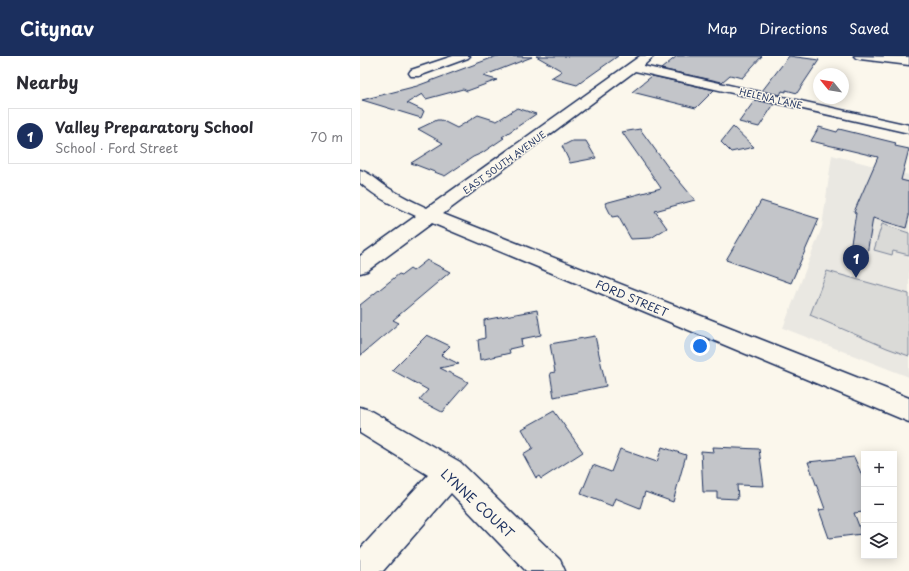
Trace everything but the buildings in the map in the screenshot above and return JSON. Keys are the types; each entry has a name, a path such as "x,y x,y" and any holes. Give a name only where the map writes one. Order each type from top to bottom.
{"street":[{"path":"415,73 464,56"},
{"name":"EAST SOUTH AVENUE","path":"360,266 648,56"},
{"path":"860,56 909,61"},
{"name":"HELENA LANE","path":"633,67 909,129"},
{"name":"FORD STREET","path":"360,175 372,186 389,196 430,216 578,275 816,374 909,410"},
{"name":"LYNNE COURT","path":"360,419 450,472 549,571"},
{"path":"362,571 450,472"}],"shaded area":[{"path":"832,155 909,175 909,377 783,328 822,227"},
{"path":"882,224 909,233 909,255 893,251 892,255 874,250"},
{"path":"827,271 909,294 909,356 810,315"}],"place":[{"name":"Valley Preparatory School","path":"856,278"}]}
